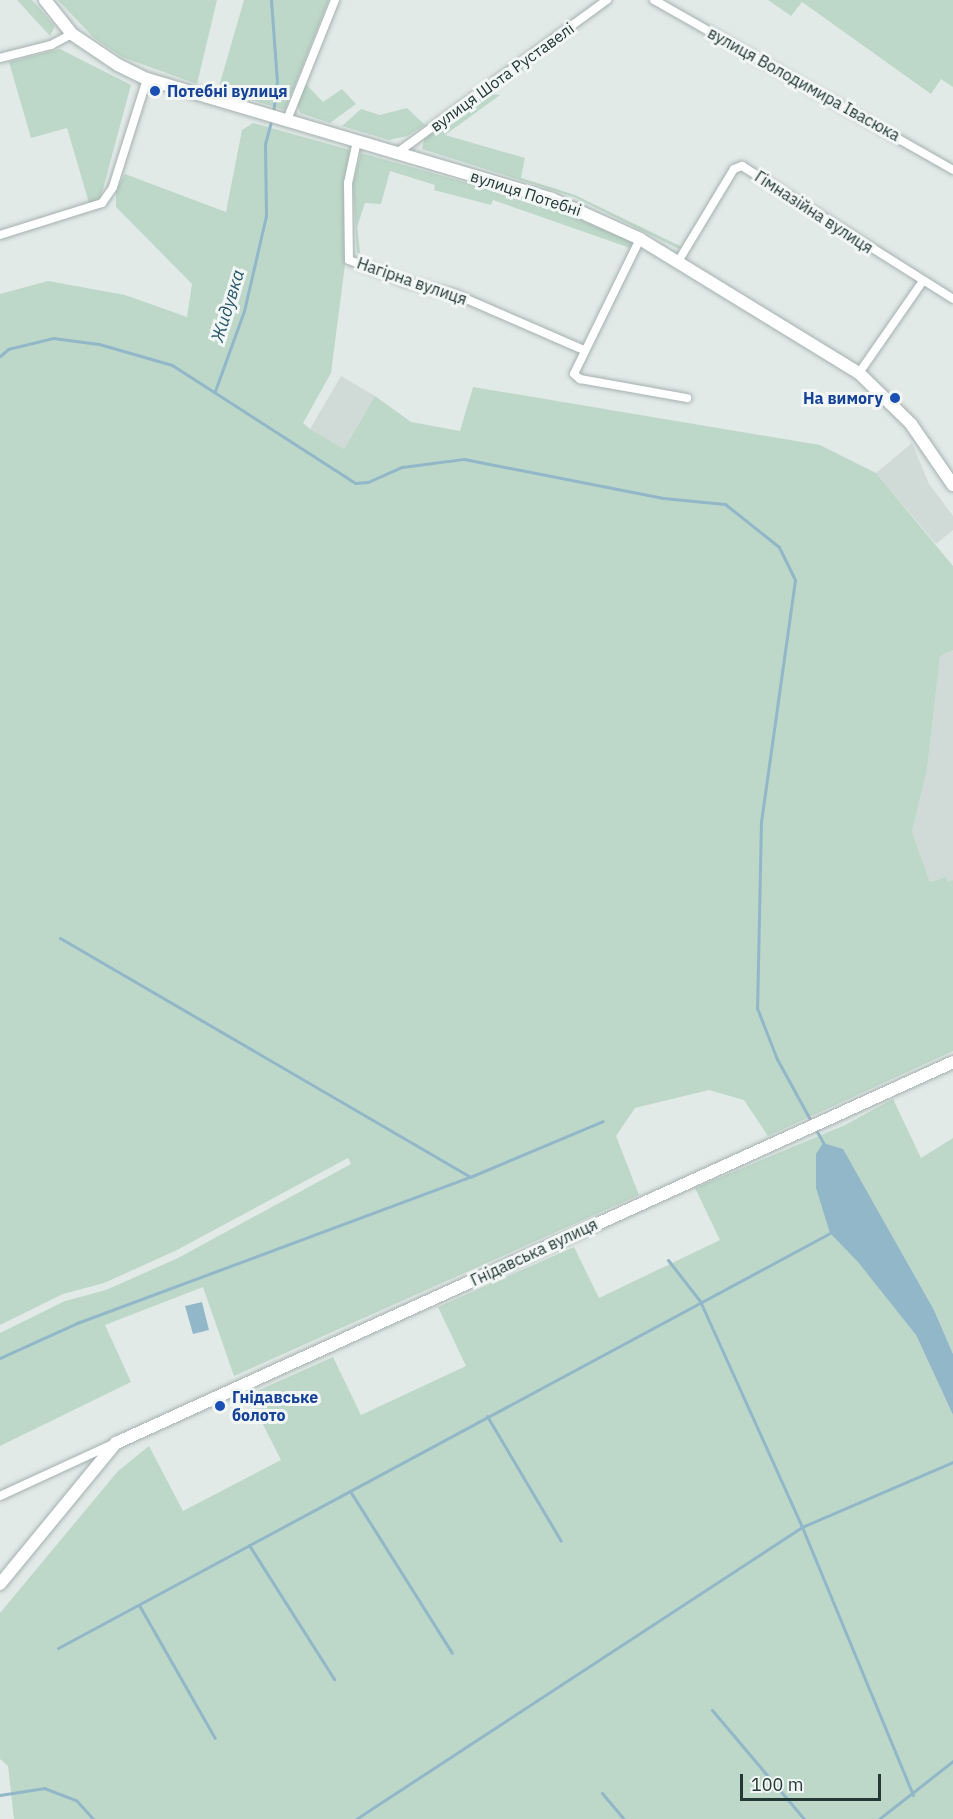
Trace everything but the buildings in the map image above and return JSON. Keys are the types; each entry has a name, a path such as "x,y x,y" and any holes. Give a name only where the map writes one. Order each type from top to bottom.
{"main road":[{"name":"вулиця Потебні","path":"45,0 72,34 117,65 147,79 552,199 640,239 679,260 859,373 911,424 951,480"},
{"name":"Гнідавська вулиця","path":"0,1584 116,1443 773,1142 951,1067"}],"street":[{"path":"283,119 335,0"},
{"name":"вулиця Шота Руставелі","path":"397,153 607,0"},
{"name":"вулиця Володимира Івасюка","path":"654,0 953,170"},
{"path":"0,58 51,45 72,34"},
{"path":"0,235 102,203 113,187 147,79"},
{"name":"Нагірна вулиця","path":"357,141 348,183 349,260 405,282 455,294 584,350"},
{"name":"Гімназійна вулиця","path":"679,260 734,169 742,166 953,299"},
{"path":"640,239 574,371 577,378 687,398"},
{"path":"859,373 923,281"},
{"name":"Гнідавська вулиця","path":"1,1495 116,1443"}],"shaded area":[{"path":"341,376 375,396 344,449 310,429"},
{"path":"912,443 929,484 953,516 953,530 936,544 876,473"},
{"path":"953,650 953,880 948,882 946,877 930,882 912,832 927,770 940,655"}],"green space":[{"path":"17,0 32,0 55,26 50,36"},
{"path":"58,0 217,0 197,84 122,57 94,38"},
{"path":"244,0 329,0 285,110 218,90"},
{"path":"768,0 953,0 953,87 941,79 931,94 802,2 791,16"},
{"path":"60,49 131,85 100,200 89,203 67,128 31,138 9,62"},
{"path":"306,84 323,102 342,89 356,104 330,123 300,113 297,103"},
{"path":"488,94 500,95 445,135 525,158 521,178 575,195 682,247 679,249 574,197 422,149 425,135"},
{"path":"407,108 425,125 407,136 389,140 342,126 361,109 380,115"},
{"path":"253,123 350,150 344,182 345,265 331,373 303,423 310,429 344,449 375,396 411,422 460,431 473,387 820,445 876,473 953,566 953,650 940,656 927,770 912,832 930,882 946,877 948,882 953,880 953,1051 768,1136 744,1100 709,1090 635,1108 616,1136 639,1195 234,1376 203,1287 105,1325 131,1382 0,1446 0,1333 65,1301 106,1290 178,1258 351,1164 348,1158 175,1251 104,1283 63,1294 0,1325 0,294 48,281 125,295 187,317 192,284 116,207 116,190 125,174 226,212 242,130"},
{"path":"361,153 545,205 633,242 630,248 493,200 491,205 434,190 435,185 390,171 381,204 365,203 357,227 360,252 367,261 385,270 366,263 357,252 353,183"},
{"path":"893,1099 921,1158 953,1138 953,1354 934,1310 871,1199 859,1262 916,1335 953,1415 953,1819 14,1819 8,1766 0,1759 0,1613 118,1471 149,1446 183,1511 281,1460 248,1395 333,1357 361,1415 466,1366 438,1307 574,1247 599,1298 720,1240 695,1188 845,1125"}],"water":[{"path":"823,1143 843,1149 934,1310 953,1354 953,1415 916,1335 858,1262 830,1233 816,1188 816,1154"},
{"path":"202,1302 209,1330 193,1334 185,1306"}],"waterway":[{"name":"Жидувка","path":"271,0 277,81 273,112"},
{"name":"Жидувка","path":"215,391 244,311 266,216 265,144 272,118"},
{"path":"0,356 8,349 53,338 99,344 172,365 355,483 368,482 402,467 464,459 663,498 725,504 779,547 795,580 761,821 757,1008 777,1059 812,1123"},
{"path":"60,938 470,1177"},
{"path":"0,1358 77,1323 470,1177 603,1121"},
{"path":"815,1128 825,1146"},
{"path":"58,1648 830,1233"},
{"path":"668,1260 700,1301 802,1527 913,1795"},
{"path":"487,1416 561,1541"},
{"path":"356,1819 802,1527 953,1462"},
{"path":"350,1491 452,1653"},
{"path":"249,1545 334,1679"},
{"path":"139,1605 215,1738"},
{"path":"712,1710 804,1819"},
{"path":"879,1819 953,1761"},
{"path":"0,1795 44,1788 76,1800 93,1819"},
{"path":"602,1793 624,1819"}],"place":[{"name":"Потебні вулиця","path":"155,91"},
{"name":"На вимогу","path":"895,398"},
{"name":"Гнідавське болото","path":"220,1406"}]}
